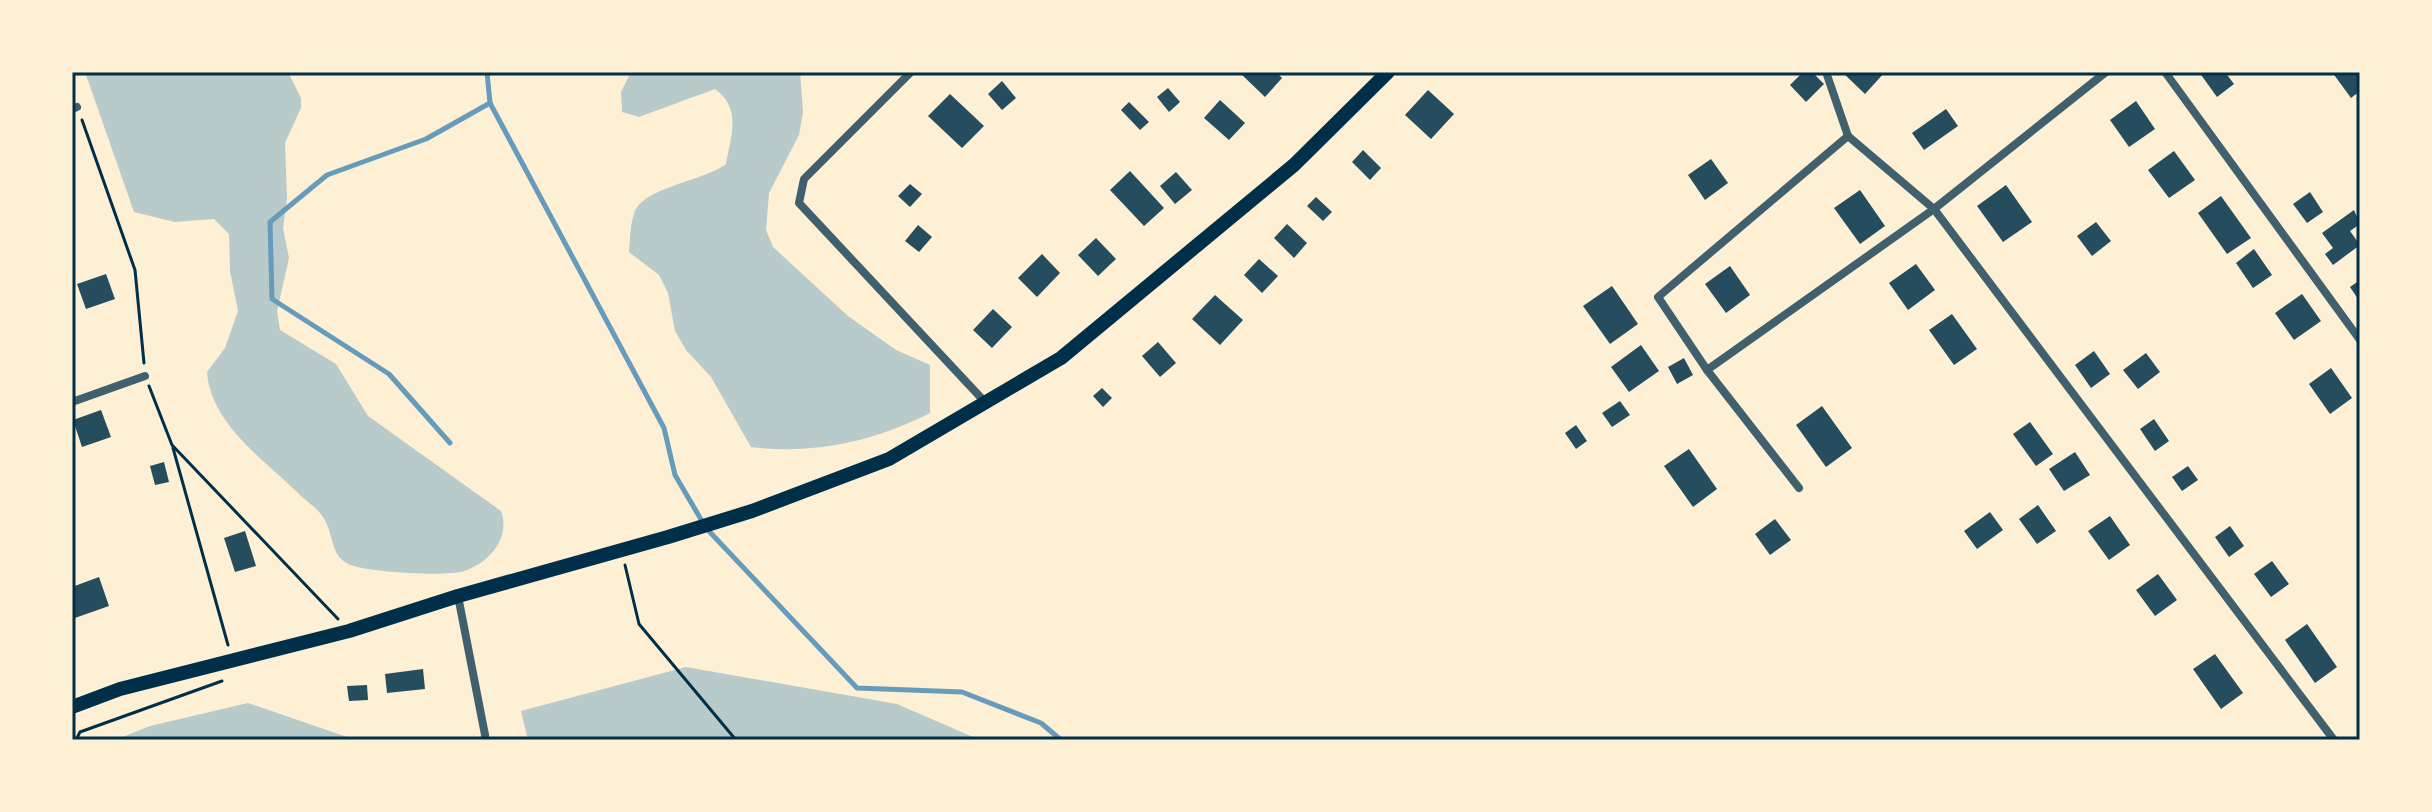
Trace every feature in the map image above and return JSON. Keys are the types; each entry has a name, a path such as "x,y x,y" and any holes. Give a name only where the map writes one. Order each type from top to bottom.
{"main road":[{"path":"72,707 120,689 349,631 458,596 668,537 752,511 889,459 1061,358 1294,165 1388,72"}],"street":[{"path":"911,72 804,179 799,203 985,402"},
{"path":"1826,72 1848,136 1934,209 2334,740"},
{"path":"1707,370 1934,209 2106,72"},
{"path":"2165,72 2360,340"},
{"path":"1799,488 1707,370 1658,297 1848,136"},
{"path":"72,402 145,376"},
{"path":"458,596 486,740"}],"path":[{"path":"75,108 135,270 145,376 172,445 236,677 80,732 76,740"},
{"path":"172,445 349,631"},
{"path":"621,550 639,624 736,740"}],"shaded area":[{"path":"85,72 288,72 301,98 301,108 285,143 287,198 283,228 289,258 277,311 280,330 336,364 368,416 501,511 503,531 500,540 482,562 464,571 441,574 377,570 346,563 336,552 327,524 316,508 242,441 229,425 218,409 207,372 225,348 238,311 230,271 229,234 214,219 175,222 134,212"},
{"path":"631,72 800,72 803,112 799,135 769,193 766,230 773,247 848,316 896,350 930,365 930,413 888,431 844,444 798,449 751,447 711,377 686,350 675,331 668,293 659,275 629,252 634,214 639,205 660,191 726,164 732,114 729,105 715,89 639,117 622,112 621,92"},
{"path":"686,667 897,704 980,740 528,740 521,711"},
{"path":"248,703 356,740 115,740 150,726"}],"building":[{"path":"1239,72 1276,72 1282,78 1265,97"},
{"path":"1803,72 1812,72 1824,84 1806,102 1790,85"},
{"path":"1842,72 1885,72 1865,94"},
{"path":"2199,72 2225,72 2234,84 2217,97"},
{"path":"2332,72 2360,72 2360,91 2351,98"},
{"path":"1002,81 1016,98 1002,110 988,94"},
{"path":"1168,88 1180,102 1169,112 1157,97"},
{"path":"1428,90 1454,114 1431,139 1405,115"},
{"path":"950,94 984,126 962,148 928,116"},
{"path":"1220,100 1245,123 1229,140 1204,118"},
{"path":"2136,101 2155,129 2129,147 2110,120"},
{"path":"1129,102 1149,122 1140,130 1121,110"},
{"path":"1946,109 1958,126 1924,150 1912,133"},
{"path":"1363,150 1381,168 1370,180 1352,162"},
{"path":"2174,151 2195,180 2169,198 2148,170"},
{"path":"1711,159 1728,183 1705,200 1688,175"},
{"path":"1130,171 1164,208 1144,226 1110,190"},
{"path":"1176,172 1192,190 1175,204 1160,186"},
{"path":"910,184 922,194 910,207 898,196"},
{"path":"2006,185 2032,222 2003,242 1977,206"},
{"path":"1860,190 1885,226 1860,244 1834,208"},
{"path":"2310,192 2323,212 2307,223 2293,204"},
{"path":"2221,196 2251,238 2227,254 2198,213"},
{"path":"1316,197 1332,212 1323,221 1307,206"},
{"path":"2354,210 2360,224 2350,231 2360,245 2333,265 2325,254 2333,248 2322,233"},
{"path":"2096,222 2111,241 2092,256 2077,236"},
{"path":"1287,224 1307,243 1294,258 1274,238"},
{"path":"918,225 932,237 919,252 905,241"},
{"path":"1096,238 1116,259 1098,276 1078,255"},
{"path":"2254,249 2272,275 2253,288 2236,263"},
{"path":"1042,254 1060,273 1037,297 1018,278"},
{"path":"1259,259 1278,276 1262,293 1244,275"},
{"path":"1916,264 1935,290 1908,310 1889,283"},
{"path":"1730,266 1750,295 1726,313 1705,284"},
{"path":"106,274 115,299 86,309 77,284"},
{"path":"2360,280 2360,302 2350,287"},
{"path":"1612,286 1638,324 1610,344 1583,306"},
{"path":"2302,294 2321,321 2294,340 2275,313"},
{"path":"1215,295 1243,320 1220,345 1192,319"},
{"path":"993,309 1012,327 992,348 973,330"},
{"path":"1952,314 1977,349 1954,365 1929,330"},
{"path":"1158,342 1176,363 1160,377 1142,356"},
{"path":"1641,345 1659,371 1629,392 1611,367"},
{"path":"2094,351 2110,374 2091,388 2075,365"},
{"path":"2146,353 2160,372 2138,389 2123,370"},
{"path":"1684,358 1693,375 1677,384 1668,367"},
{"path":"2331,368 2352,398 2330,414 2309,384"},
{"path":"1102,388 1112,398 1103,407 1093,396"},
{"path":"1620,401 1630,415 1612,427 1602,413"},
{"path":"1822,406 1852,448 1826,467 1796,425"},
{"path":"101,410 111,437 82,447 73,420"},
{"path":"2154,419 2169,441 2155,451 2140,429"},
{"path":"2030,422 2053,454 2036,466 2013,434"},
{"path":"1576,425 1587,441 1576,449 1565,433"},
{"path":"1689,449 1717,489 1693,507 1664,466"},
{"path":"2075,452 2090,475 2064,491 2049,469"},
{"path":"164,462 169,482 155,485 150,466"},
{"path":"2188,466 2198,480 2182,491 2172,477"},
{"path":"2038,505 2056,531 2037,544 2019,519"},
{"path":"1990,512 2003,530 1977,549 1964,531"},
{"path":"2110,516 2130,545 2109,560 2088,531"},
{"path":"1775,519 1791,540 1770,555 1755,534"},
{"path":"2230,526 2244,546 2229,557 2215,537"},
{"path":"245,531 256,566 235,572 224,538"},
{"path":"2272,561 2289,584 2271,597 2254,574"},
{"path":"2158,574 2177,600 2155,616 2136,590"},
{"path":"99,577 109,606 72,619 72,587"},
{"path":"2307,624 2337,667 2315,683 2285,640"},
{"path":"2215,654 2243,693 2221,709 2193,669"},
{"path":"423,669 425,689 387,693 385,674"},
{"path":"367,685 368,700 349,701 347,686"}],"waterway":[{"path":"487,72 490,103 664,428 675,475 706,528 857,688 962,692 1041,723 1061,740"},
{"path":"450,443 389,374 272,299 270,222 327,175 426,139 490,103"}]}
